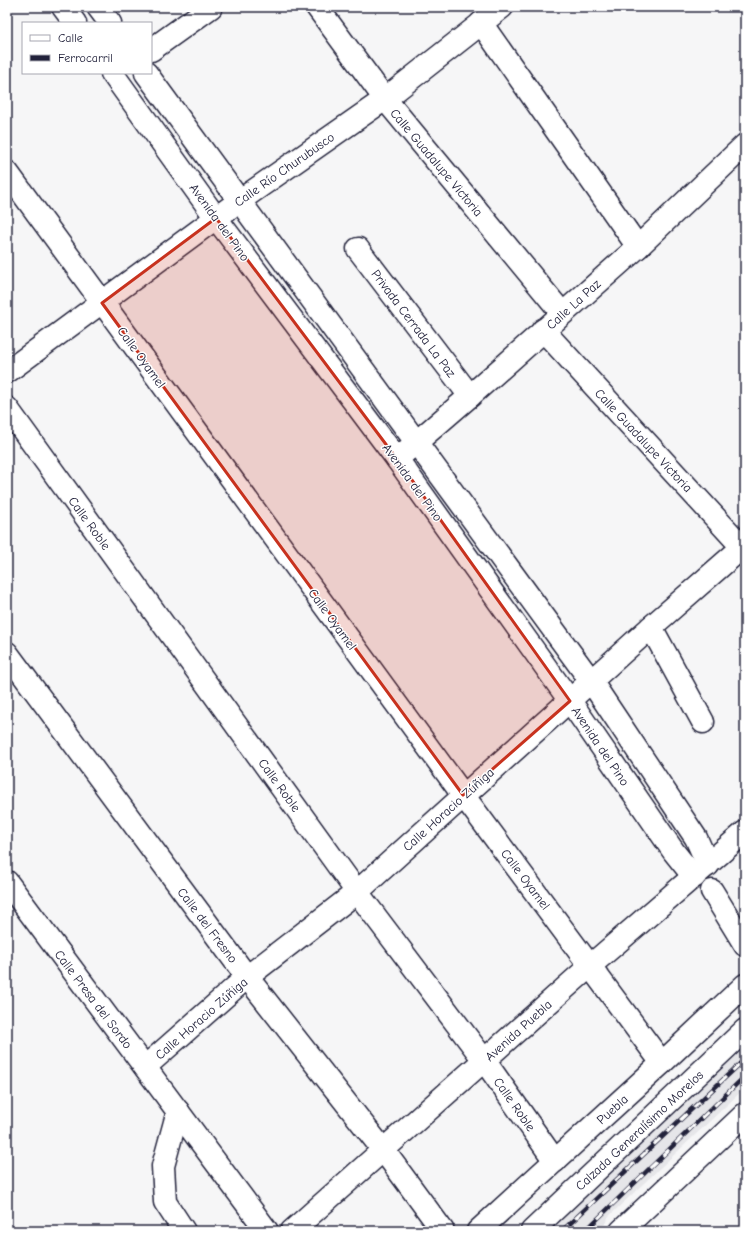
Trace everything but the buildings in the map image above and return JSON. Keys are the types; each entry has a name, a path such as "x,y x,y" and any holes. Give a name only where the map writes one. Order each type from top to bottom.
{"street":[{"path":"63,7 74,22"},
{"path":"98,7 109,22"},
{"path":"152,49 211,7"},
{"name":"Calle Guadalupe Victoria","path":"317,7 385,99 562,314"},
{"name":"Calle Río Churubusco","path":"7,372 239,201 385,99 502,7"},
{"path":"481,23 638,247"},
{"name":"Avenida del Pino","path":"115,74 216,218 397,459 570,701 674,852 701,871"},
{"name":"Avenida del Pino","path":"147,74 591,681 696,838 701,871 745,945"},
{"name":"Calle La Paz","path":"397,459 638,247 745,145"},
{"name":"Calle Oyamel","path":"7,172 463,795 662,1063"},
{"name":"Privada Cerrada La Paz","path":"358,249 470,396"},
{"name":"Calle Guadalupe Victoria","path":"543,330 744,547"},
{"name":"Calle Roble","path":"7,408 357,892 484,1060 555,1161"},
{"name":"Calle Horacio Zúñiga","path":"145,1067 247,977 357,892 651,627 744,547"},
{"path":"651,627 703,722"},
{"name":"Calle del Fresno","path":"7,653 247,977 384,1150 443,1231"},
{"name":"Avenida Puebla","path":"292,1231 590,966 745,832"},
{"name":"Calle Presa del Sordo","path":"7,882 267,1231"},
{"name":"Puebla","path":"478,1231 745,985"},
{"name":"Calzada Generalísimo Morelos","path":"532,1231 745,1030"},
{"path":"178,1111 163,1166 164,1188 165,1202 184,1231"},
{"path":"621,1231 745,1114"}],"highlighted area":[{"path":"216,218 397,459 570,701 463,795 102,303"}],"shaded area":[{"path":"745,1047 745,1088 608,1217 607,1222 603,1226 593,1231 549,1231"}],"railway":[{"path":"562,1231 745,1059"},
{"path":"585,1231 745,1076"}]}
